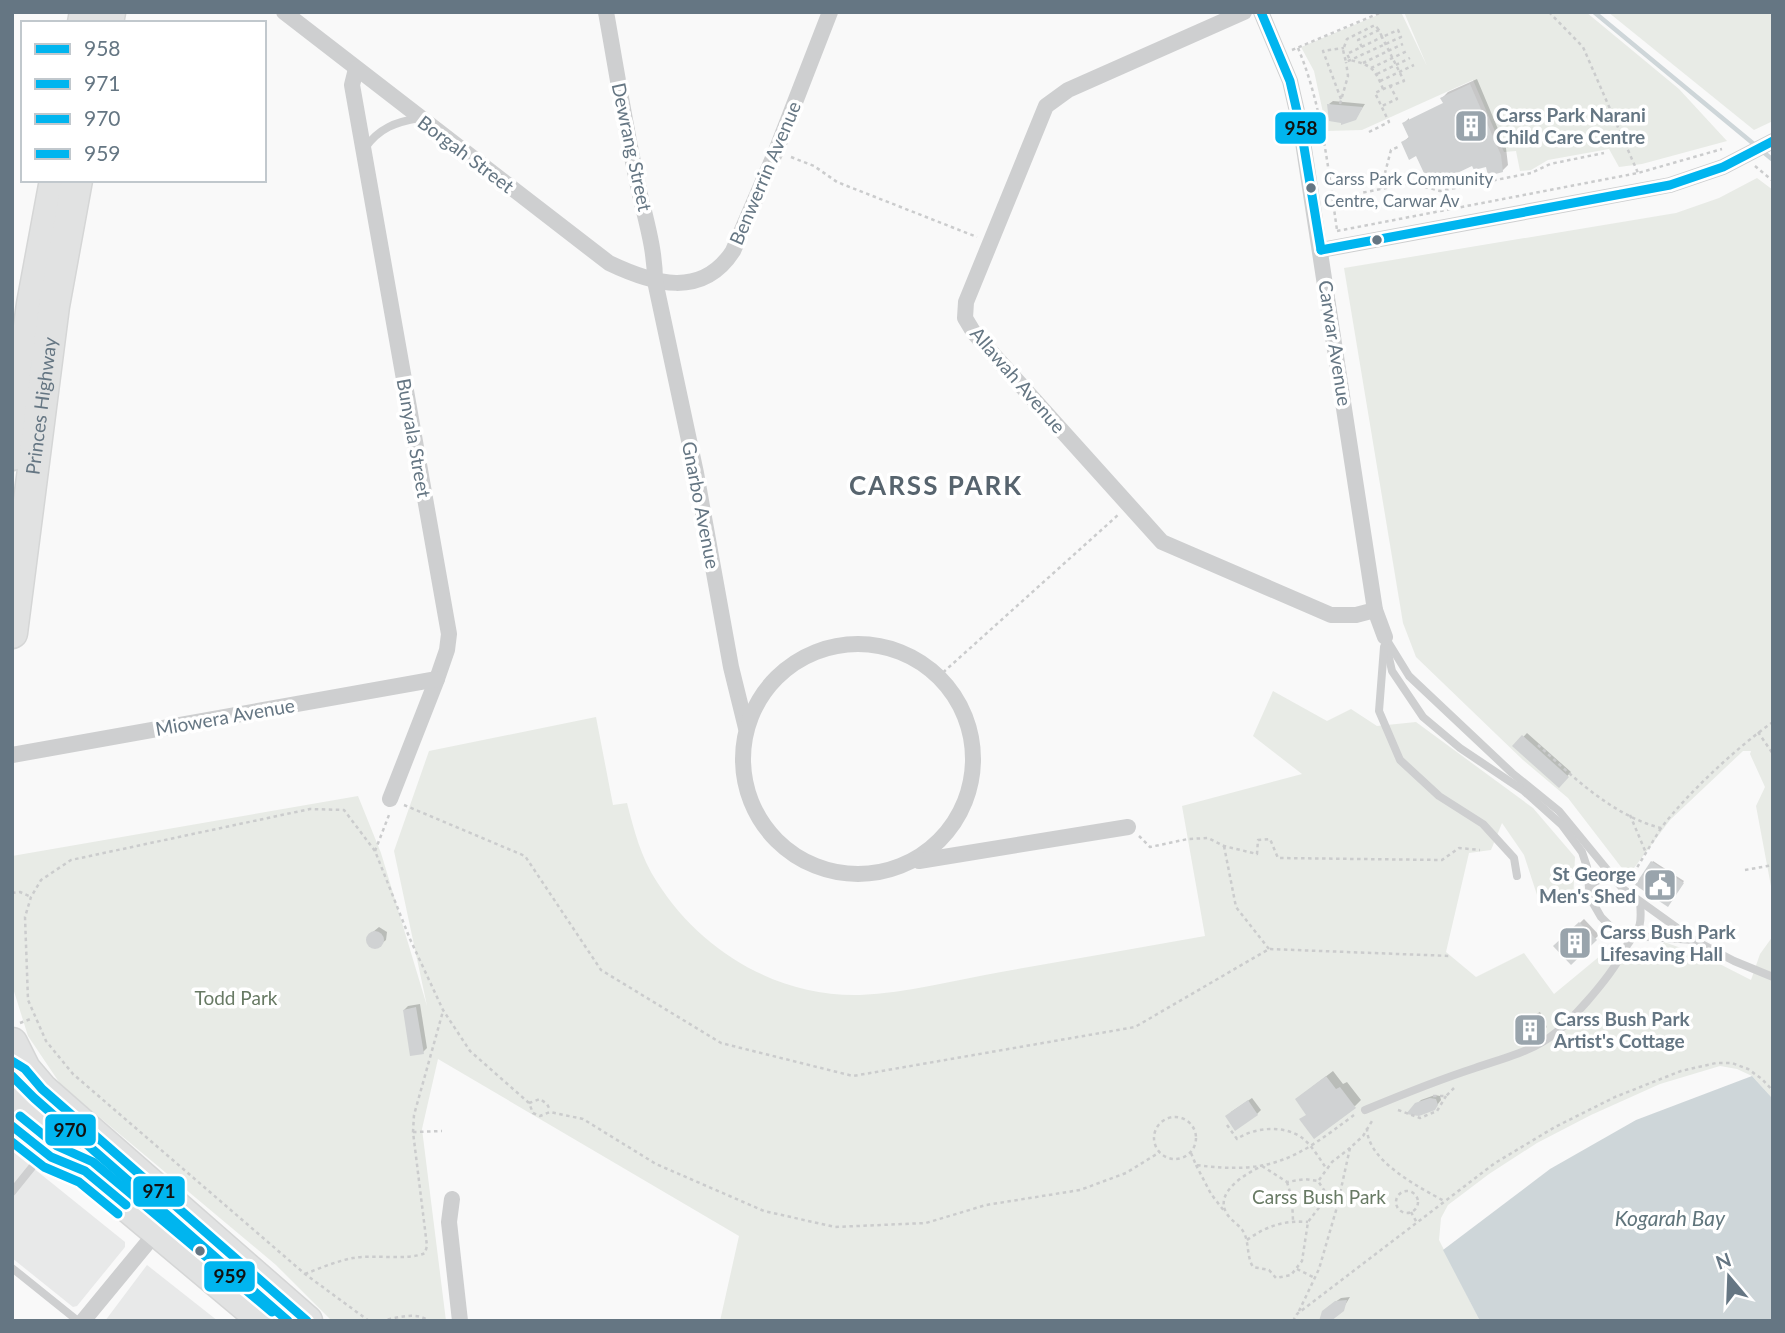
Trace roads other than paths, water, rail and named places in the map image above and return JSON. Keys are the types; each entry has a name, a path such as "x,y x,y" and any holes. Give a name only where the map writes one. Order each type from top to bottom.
{"highway":[{"name":"Princes Highway","path":"12,455 32,304 55,182"},
{"name":"Princes Highway","path":"12,632 54,306 77,182"},
{"path":"16,1058 85,1171 264,1321"},
{"path":"16,1058 42,1089 307,1321"},
{"path":"12,1126 51,1157 85,1171"}],"street":[{"name":"Borgah Street","path":"284,12 609,263 655,281"},
{"name":"Dewrang Street","path":"606,12 637,183 655,258 655,281"},
{"name":"Benwerrin Avenue","path":"655,281 686,282 701,279 713,274 733,251 776,151 830,12"},
{"name":"Allawah Avenue","path":"1244,12 1068,90 1051,101 1043,113 965,302 965,318 974,333 1162,542 1331,615 1356,615 1375,610"},
{"name":"Carwar Avenue","path":"1261,12 1290,81 1301,129 1375,610 1385,637"},
{"name":"Bunyala Street","path":"356,69 352,85 449,634 447,650 392,800"},
{"path":"1321,250 1653,189 1748,162 1773,141"},
{"name":"Gnarbo Avenue","path":"655,281 696,473 731,667 746,728"},
{"name":"Gnarbo Avenue","path":"913,862 945,836 965,798 971,776 971,740 960,707 938,677 910,656 878,646 843,645 826,648 792,665 759,699 746,728 742,744 742,763 746,785 760,818 773,836 786,848 816,865 855,873 876,871 913,862 1128,827"},
{"name":"Miowera Avenue","path":"12,755 437,679"},
{"path":"452,1199 449,1222 460,1321"},
{"path":"80,1321 158,1230"}],"lane":[{"path":"364,150 381,130 393,124 419,118"},
{"path":"1385,637 1379,711 1400,760 1439,796 1483,824 1514,858 1517,876"},
{"name":"Carwar Avenue","path":"1385,637 1409,676 1512,773 1559,811 1623,889 1694,940 1773,977"},
{"name":"Carwar Avenue","path":"1385,637 1392,671 1423,717 1460,748 1524,792 1562,825 1582,852 1587,867 1590,898 1601,917 1619,935 1630,938 1694,940"},
{"path":"1590,898 1593,883 1611,874"},
{"path":"1365,1110 1476,1067 1527,1051 1547,1040 1565,1024 1615,966 1630,938 1639,931 1642,923 1640,902"},
{"path":"12,1192 44,1152"},
{"path":"12,1268 80,1321"}],"water":[{"name":"Kogarah Bay","path":"1752,1076 1773,1099 1773,1321 1480,1321 1443,1250 1550,1169 1636,1120"}],"waterway":[{"path":"1594,12 1755,145"},
{"path":"1762,151 1773,160"}],"place":[{"name":"Carss Park Narani Child Care Centre","path":"1471,126"},
{"name":"Carss Park Community Centre, Carwar Av","path":"1311,188"},
{"name":"St George Men's Shed","path":"1660,885"},
{"name":"Carss Bush Park Lifesaving Hall","path":"1575,943"},
{"name":"Carss Bush Park Artist's Cottage","path":"1530,1030"}],"district":[{"name":"CARSS PARK","path":"936,486"}],"park label":[{"name":"Todd Park","path":"236,998"},
{"name":"Carss Bush Park","path":"1319,1197"}]}
